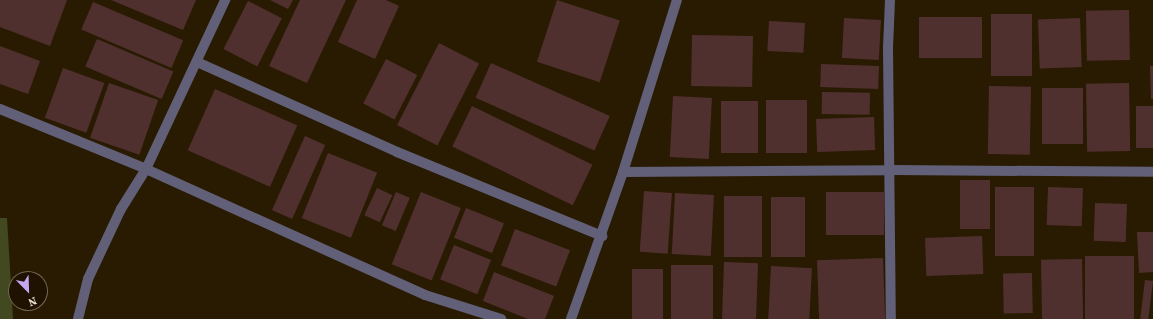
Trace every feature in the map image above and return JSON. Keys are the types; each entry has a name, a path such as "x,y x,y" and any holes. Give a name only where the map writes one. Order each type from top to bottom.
{"street":[{"path":"78,319 88,279 121,208 146,169 225,0"},
{"path":"570,319 602,236 677,0"},
{"path":"890,0 888,48 891,170 891,319"},
{"path":"196,62 397,152 602,236"},
{"path":"0,109 146,169 425,295 501,319"},
{"path":"623,172 891,170 1153,172"}],"green space":[{"path":"0,218 7,218 10,271 8,271 8,311 13,311 13,319 0,319"}],"building":[{"path":"0,0 67,0 50,46 0,27"},
{"path":"111,0 196,0 183,30"},
{"path":"270,0 293,0 288,9"},
{"path":"300,0 346,0 307,83 269,66"},
{"path":"357,0 386,0 399,6 375,59 338,42"},
{"path":"557,0 620,20 600,82 537,62"},
{"path":"248,1 282,18 257,66 223,49"},
{"path":"93,2 183,40 171,68 81,30"},
{"path":"1129,10 1130,60 1087,61 1086,11"},
{"path":"991,14 1032,14 1032,76 991,76"},
{"path":"919,17 982,17 982,58 919,58"},
{"path":"844,18 881,20 879,60 842,58"},
{"path":"1080,18 1082,67 1040,68 1038,19"},
{"path":"769,21 805,23 803,53 767,51"},
{"path":"692,35 753,36 752,87 691,86"},
{"path":"97,39 173,71 162,99 85,67"},
{"path":"439,43 479,63 437,145 397,125"},
{"path":"0,46 40,61 28,94 0,84"},
{"path":"386,59 417,75 394,119 363,104"},
{"path":"491,63 610,116 594,151 476,98"},
{"path":"821,64 879,66 878,89 820,87"},
{"path":"1150,66 1153,66 1153,99 1151,99"},
{"path":"63,68 104,83 86,133 45,118"},
{"path":"109,83 158,100 139,155 90,138"},
{"path":"1129,83 1130,151 1087,152 1086,84"},
{"path":"989,86 1031,87 1030,155 988,154"},
{"path":"1042,88 1083,88 1083,144 1042,144"},
{"path":"215,89 297,126 270,187 188,150"},
{"path":"822,92 870,93 870,115 822,114"},
{"path":"673,96 712,98 709,159 670,157"},
{"path":"766,100 807,100 807,153 766,153"},
{"path":"721,101 758,101 758,153 721,153"},
{"path":"472,106 592,165 573,205 452,146"},
{"path":"1136,106 1153,106 1153,148 1136,148"},
{"path":"874,117 875,150 817,152 816,119"},
{"path":"305,136 325,145 292,219 272,210"},
{"path":"328,153 377,173 351,238 302,218"},
{"path":"960,180 990,180 990,229 960,229"},
{"path":"995,187 1034,187 1034,256 995,256"},
{"path":"1048,187 1083,188 1082,226 1047,225"},
{"path":"377,188 392,195 380,222 364,215"},
{"path":"644,191 672,193 668,254 640,252"},
{"path":"396,192 410,198 396,231 382,225"},
{"path":"421,192 461,208 432,280 392,264"},
{"path":"826,192 884,192 884,235 826,235"},
{"path":"675,193 714,195 711,256 672,254"},
{"path":"724,196 762,196 762,257 724,257"},
{"path":"771,197 805,197 805,257 771,257"},
{"path":"1095,203 1127,204 1126,242 1094,241"},
{"path":"466,208 504,223 492,253 454,238"},
{"path":"515,229 570,250 556,287 501,265"},
{"path":"1137,232 1153,232 1153,272 1139,273"},
{"path":"982,236 983,274 926,276 925,238"},
{"path":"454,245 491,260 477,294 440,279"},
{"path":"1085,256 1134,256 1134,319 1085,319"},
{"path":"883,258 885,319 819,319 817,260"},
{"path":"1082,259 1083,319 1042,319 1041,260"},
{"path":"724,262 758,263 756,319 722,319"},
{"path":"671,265 713,265 713,319 671,319"},
{"path":"771,266 812,268 809,319 768,319"},
{"path":"632,269 663,269 663,319 632,319"},
{"path":"494,272 554,296 545,319 528,319 483,301"},
{"path":"1032,273 1033,313 1004,314 1003,274"},
{"path":"1145,280 1153,281 1148,319 1140,319"}]}
